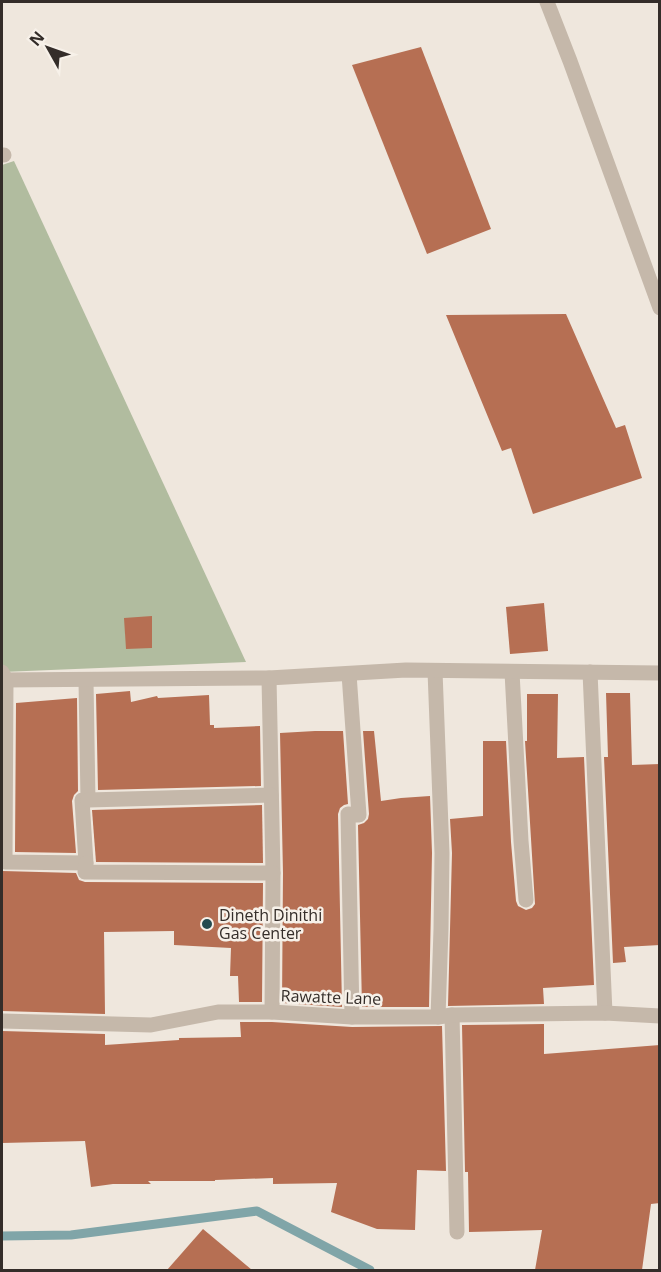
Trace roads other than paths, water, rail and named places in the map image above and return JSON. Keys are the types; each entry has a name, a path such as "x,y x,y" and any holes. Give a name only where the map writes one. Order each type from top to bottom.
{"street":[{"path":"547,2 660,308"},
{"path":"86,863 5,862 3,677 86,681 269,678 406,670 660,673"},
{"path":"435,671 442,853 441,929 457,1232"},
{"path":"512,672 526,900"},
{"path":"590,672 605,1013"},
{"path":"349,674 359,815 348,814 352,1017"},
{"path":"269,678 273,873 272,1012"},
{"path":"86,681 88,800"},
{"path":"271,795 81,800 85,872 273,873"},
{"name":"Rawatte Lane","path":"2,1021 151,1025 218,1012 272,1012 352,1017 605,1013 660,1016"}],"waterway":[{"path":"2,1236 71,1235 257,1211 370,1270"}],"place":[{"name":"Dineth Dinithi Gas Center","path":"207,924"}]}
